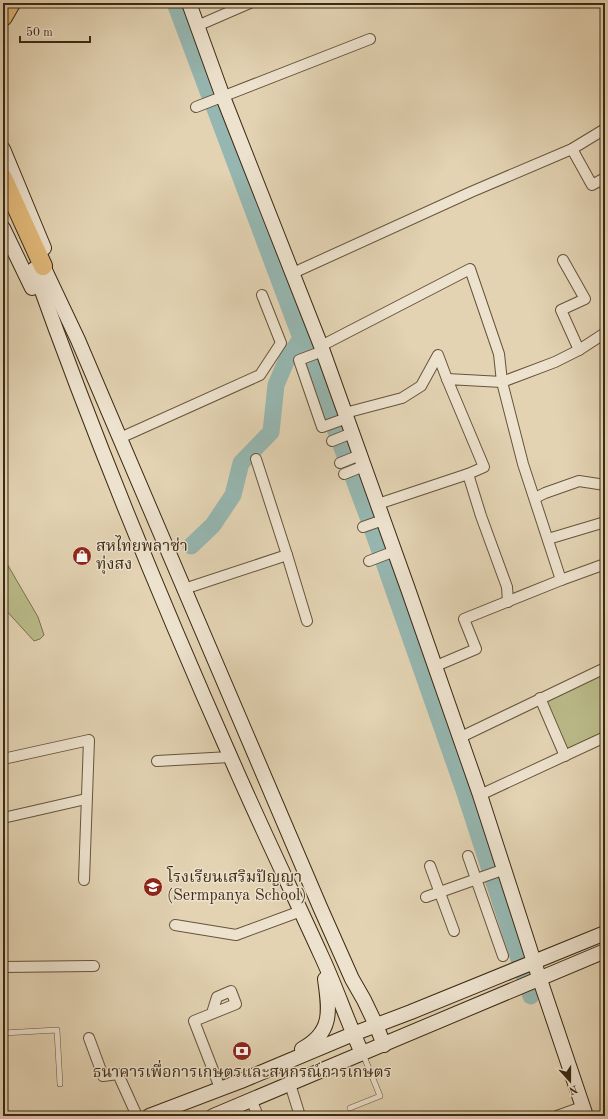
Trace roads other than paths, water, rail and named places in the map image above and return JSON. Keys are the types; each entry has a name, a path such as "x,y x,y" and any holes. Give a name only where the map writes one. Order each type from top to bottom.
{"highway":[{"path":"3,17 10,3"},
{"path":"3,178 38,267"},
{"path":"3,204 38,267"}],"main road":[{"path":"189,3 223,97 322,349 384,520 391,553 436,666 461,737 537,980 584,1112"},
{"path":"3,149 51,265 78,340 320,907 352,979 364,1000 384,1045"},
{"path":"3,228 6,244 60,343"},
{"path":"38,267 78,340"},
{"path":"38,267 60,343 156,584 230,757 323,958 362,1053"},
{"path":"149,1116 241,1081 353,1034 512,972 605,933"},
{"path":"215,1116 605,951"},
{"path":"241,1081 307,1047 324,1030 328,1016 328,1004 323,958"},
{"path":"364,1000 372,1010 383,1016 397,1016 411,1012"}],"street":[{"path":"197,26 250,3"},
{"path":"196,107 370,39"},
{"path":"293,273 471,192 572,149 605,129"},
{"path":"572,149 592,185 604,181"},
{"path":"563,260 585,299 561,310 579,350"},
{"path":"378,504 468,474 484,467 438,355 421,386 402,398 346,416 322,426 299,360 322,349 470,268 499,354 502,382 523,464 561,580"},
{"path":"120,438 260,375 281,343 262,295"},
{"path":"447,379 502,382 555,362 579,350 605,333"},
{"path":"332,441 352,433"},
{"path":"256,459 307,621"},
{"path":"340,462 362,461"},
{"path":"344,474 362,461"},
{"path":"468,474 481,516 507,587 508,602"},
{"path":"535,498 579,481 605,486"},
{"path":"363,527 384,520"},
{"path":"548,539 605,522"},
{"path":"369,561 391,553"},
{"path":"184,589 287,555"},
{"path":"436,666 476,650 464,619 605,564"},
{"path":"461,737 605,668"},
{"path":"540,698 565,756"},
{"path":"480,795 605,737"},
{"path":"3,759 89,740 84,880"},
{"path":"157,761 230,757"},
{"path":"3,818 86,799"},
{"path":"468,856 480,879 503,956"},
{"path":"430,866 454,931"},
{"path":"426,898 502,871"},
{"path":"175,924 236,935 301,911"},
{"path":"3,967 94,966"},
{"path":"212,1013 194,1021 220,1088"},
{"path":"89,1038 103,1076 118,1074 137,1116"},
{"path":"290,1084 300,1116"},
{"path":"251,1100 258,1116"},
{"path":"557,1116 584,1112"}],"lane":[{"path":"3,1032 57,1030 60,1084"},
{"path":"350,1108 380,1096 362,1053"}],"waterway":[{"path":"175,3 209,94"},
{"path":"214,106 368,517 464,790 531,996"},
{"path":"191,546 213,525 233,495 241,463 271,432 276,385 288,357 301,339"}],"place":[{"name":"สหไทยพลาซ่า ทุ่งสง","path":"82,556"},
{"name":"โรงเรียนเสริมปัญญา (Sermpanya School)","path":"153,887"},
{"name":"ธนาคารเพื่อการเกษตรและสหกรณ์การเกษตร","path":"242,1051"}]}
